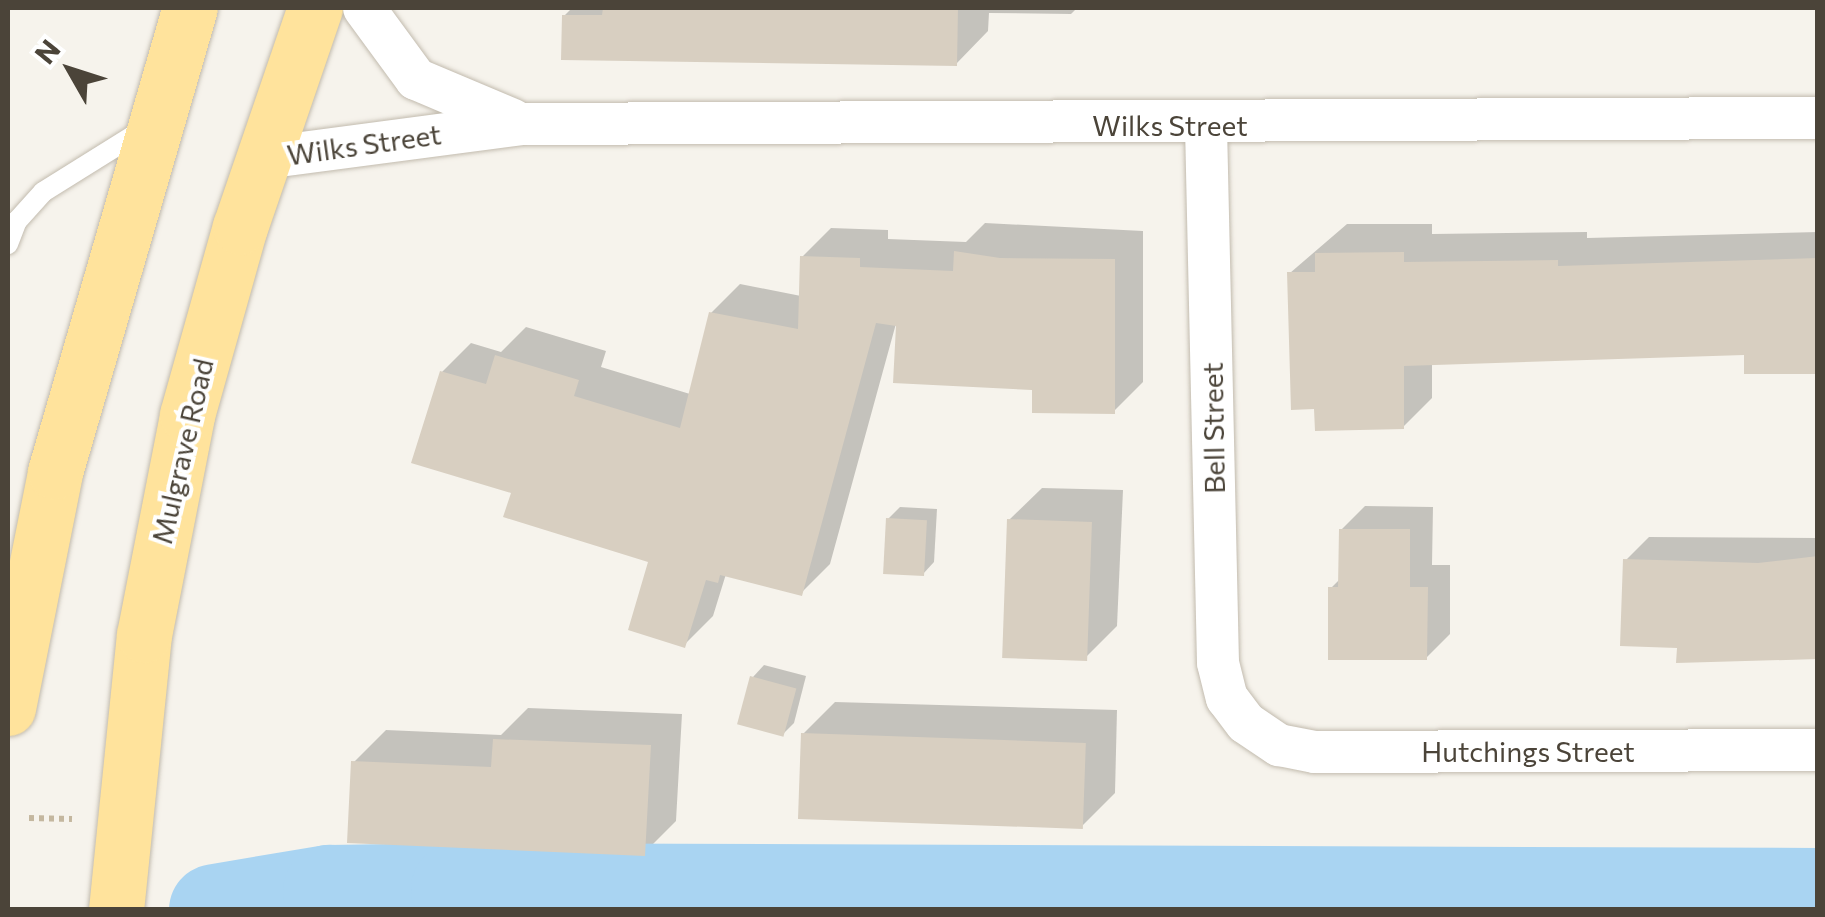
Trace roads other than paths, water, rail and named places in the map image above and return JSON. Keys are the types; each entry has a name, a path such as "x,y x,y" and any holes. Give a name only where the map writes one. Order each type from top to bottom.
{"main road":[{"path":"10,678 55,472 190,8"},
{"name":"Mulgrave Road","path":"118,886 144,635 164,524 210,327 315,8"}],"street":[{"name":"Wilks Street","path":"364,8 416,79 523,124"},
{"name":"Wilks Street","path":"264,158 523,124 1206,126 1818,118"},
{"name":"Bell Street","path":"1206,126 1218,663 1227,698 1246,723"},
{"name":"Hutchings Street","path":"1246,723 1279,745 1314,752 1818,750"}],"lane":[{"path":"8,244 16,221 43,192 155,122"}],"waterway":[{"path":"215,910 329,891 457,889 1818,894"}]}
